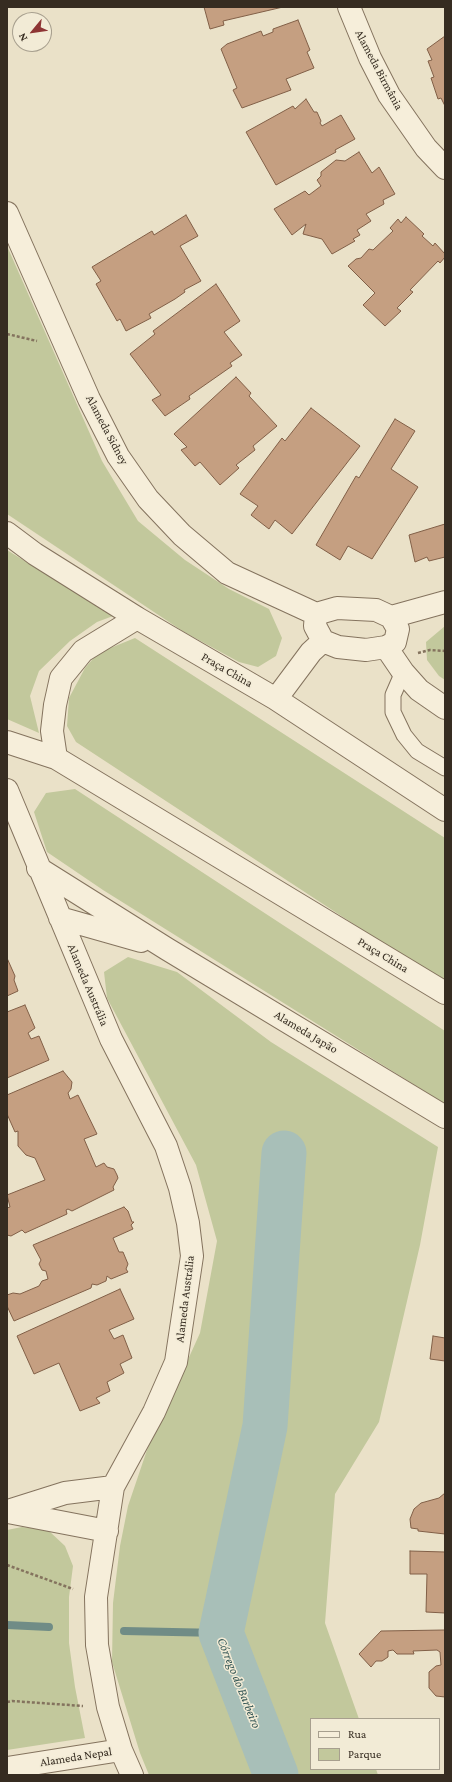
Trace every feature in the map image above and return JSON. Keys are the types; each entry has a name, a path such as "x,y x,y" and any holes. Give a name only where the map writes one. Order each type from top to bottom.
{"street":[{"name":"Alameda Birmânia","path":"349,7 367,52 389,95 426,148 445,168"},
{"name":"Alameda Sidney","path":"7,213 95,412 118,456 148,499 182,535 227,573 316,614"},
{"name":"Praça China","path":"7,533 35,554 137,618 276,698 445,810"},
{"path":"391,617 445,602"},
{"path":"337,608 362,608 376,610 391,617 398,629 395,642 386,647 366,650 338,646 323,641 315,626 316,614 337,608"},
{"path":"56,758 52,731 55,705 61,678 83,651 137,618"},
{"path":"276,698 311,652 323,641"},
{"path":"386,647 403,672 419,690 445,708"},
{"name":"Praça China","path":"7,742 56,758 445,993"},
{"name":"Alameda Austrália","path":"7,790 38,868 111,1039 166,1146 180,1188 188,1223 192,1256 176,1362 154,1412 113,1487 96,1597 97,1645 108,1708 121,1750 132,1775"},
{"name":"Alameda Japão","path":"38,868 167,949 445,1116"},
{"name":"Alameda Japão","path":"60,918 167,949"},
{"path":"7,1511 65,1493 113,1487"},
{"path":"7,1511 107,1531"},
{"name":"Alameda Nepal","path":"7,1768 121,1750"}],"lane":[{"path":"403,672 393,695 393,712 404,735 417,751 445,768"}],"path":[{"path":"7,1565 96,1597"},
{"path":"7,1702 12,1701 108,1708"}],"green space":[{"path":"7,246 102,461 138,521 185,560 229,589 269,609 282,638 276,656 258,667 239,662 184,632 7,514"},
{"path":"7,550 113,616 97,622 70,641 39,671 30,696 39,733 7,719"},
{"path":"445,626 445,680 439,676 427,660 426,642"},
{"path":"135,638 445,838 445,984 76,742 67,726 69,698 85,668 98,653"},
{"path":"75,789 445,1031 445,1104 103,890 47,852 34,812 46,793"},
{"path":"128,957 177,972 271,1042 438,1147 420,1245 379,1422 335,1494 325,1623 359,1718 310,1718 310,1770 376,1770 378,1775 149,1775 140,1753 112,1662 113,1603 120,1546 128,1506 147,1450 200,1333 217,1241 196,1165 107,998 104,972"},
{"path":"22,1527 48,1530 65,1546 73,1566 69,1597 69,1643 75,1687 85,1738 7,1750 7,1530"}],"building":[{"path":"204,7 283,7 223,21 224,25 210,29"},
{"path":"298,20 310,50 307,52 314,68 286,79 291,90 242,108 233,90 237,88 221,49 227,44 261,31 263,36 273,32 273,29"},
{"path":"445,36 445,106 441,98 438,99 431,78 434,77 428,61 432,60 427,49"},
{"path":"306,99 314,112 317,112 322,126 341,115 355,139 335,150 336,152 276,185 246,132 293,106 295,109"},
{"path":"359,152 372,173 379,167 395,194 383,200 384,204 366,214 371,221 357,230 360,235 353,239 355,241 332,254 322,239 303,234 306,224 292,235 274,209 305,191 309,195 321,186 317,180 321,176 321,172 336,160 345,161"},
{"path":"186,215 198,236 180,246 201,281 184,290 185,292 175,299 149,314 151,318 126,331 120,319 117,321 96,284 101,281 92,267 152,231 154,235"},
{"path":"406,217 424,234 422,236 433,246 435,243 445,254 445,257 440,263 438,261 410,290 413,292 397,308 401,311 385,326 363,305 375,293 348,266 356,259 361,258 369,249 373,250 393,231 390,228 398,219 401,223"},
{"path":"216,284 240,321 224,332 242,355 230,363 232,366 189,396 190,399 165,416 152,400 161,395 130,354 155,334 153,331"},
{"path":"236,377 251,393 249,396 277,426 253,446 255,450 236,465 239,468 220,485 200,462 195,466 181,450 187,447 174,434"},
{"path":"311,408 360,446 292,534 275,520 269,529 251,515 258,506 240,494 282,438 285,441"},
{"path":"395,419 415,431 391,469 418,487 372,559 348,546 340,560 316,545 356,476 359,478"},
{"path":"445,524 445,557 429,561 427,557 415,562 409,535"},
{"path":"7,958 15,976 14,980 18,991 7,996"},
{"path":"25,1005 35,1028 28,1033 31,1039 39,1036 49,1060 7,1078 7,1012"},
{"path":"63,1071 72,1082 71,1089 68,1093 70,1099 78,1095 97,1134 84,1139 96,1167 104,1163 107,1167 114,1169 117,1175 118,1178 113,1187 114,1190 72,1211 68,1209 66,1210 67,1214 25,1233 22,1230 11,1236 7,1235 7,1208 10,1207 7,1195 45,1180 35,1158 26,1155 18,1146 18,1131 15,1132 7,1114 7,1095"},
{"path":"124,1207 128,1211 132,1222 134,1222 131,1225 133,1229 113,1238 119,1252 123,1252 128,1264 126,1269 128,1272 111,1279 107,1276 106,1281 97,1285 92,1284 91,1288 14,1321 7,1306 7,1295 13,1293 20,1294 39,1286 42,1281 48,1279 46,1271 42,1270 39,1264 41,1260 33,1245"},
{"path":"120,1289 134,1319 109,1330 114,1339 123,1335 132,1358 120,1364 124,1373 107,1382 110,1391 96,1398 100,1403 80,1411 59,1363 34,1374 17,1336"},
{"path":"433,1336 445,1338 445,1361 430,1359"},
{"path":"445,1493 445,1534 418,1531 418,1529 411,1528 410,1519 414,1509 421,1503 439,1498"},
{"path":"410,1551 445,1552 445,1613 426,1612 427,1574 410,1574"},
{"path":"445,1630 445,1697 436,1696 429,1688 429,1672 436,1666 441,1665 440,1652 437,1650 413,1651 414,1654 397,1654 393,1650 388,1651 388,1657 382,1661 376,1661 371,1667 359,1654 381,1631"}],"waterway":[{"path":"276,1775 221,1633 265,1426 284,1153"},
{"name":"Córrego do Barbeiro","path":"7,1625 49,1627"},
{"name":"Córrego do Barbeiro","path":"124,1631 221,1633"}]}
